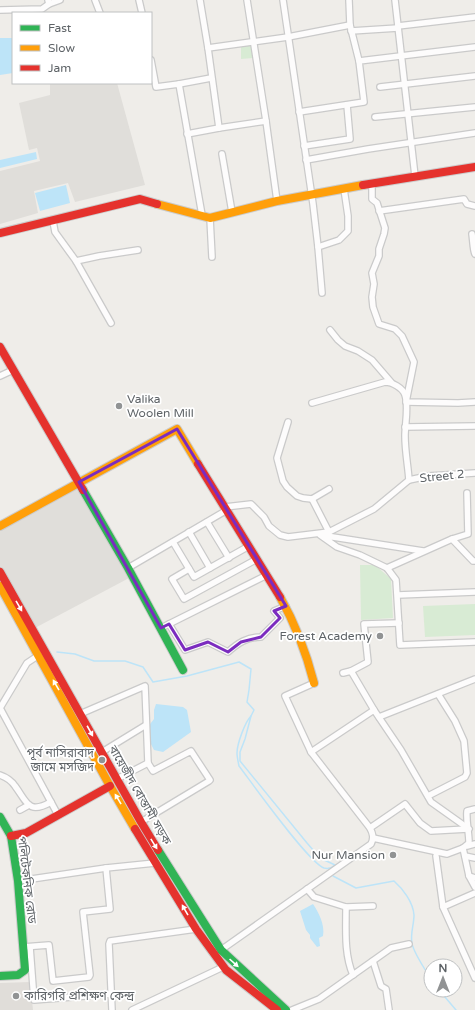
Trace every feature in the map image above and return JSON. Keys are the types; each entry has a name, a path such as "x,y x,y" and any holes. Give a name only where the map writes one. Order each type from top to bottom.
{"street":[{"path":"0,10 42,9 49,2 60,0"},
{"path":"95,0 100,12"},
{"path":"139,0 142,12"},
{"path":"200,0 219,128"},
{"path":"247,0 277,201"},
{"path":"282,0 311,195 322,293"},
{"path":"299,112 364,102 359,61 350,25 349,0"},
{"path":"395,0 415,176"},
{"path":"351,31 398,27 475,17"},
{"path":"208,48 288,37 350,25"},
{"path":"359,61 475,48"},
{"path":"152,65 156,87 211,78"},
{"path":"380,87 475,76"},
{"path":"179,84 202,215"},
{"path":"304,146 350,139 347,105"},
{"path":"375,117 475,107"},
{"path":"188,134 266,121"},
{"path":"306,160 411,142 475,134"},
{"path":"222,154 232,212"},
{"path":"0,233 140,199 210,218 277,201 415,176 475,167"},
{"path":"128,568 207,522 226,509 251,504 264,517 269,526 280,535 288,537 329,532 374,509 409,480 405,427 406,402 414,362 402,336 395,329 380,324 372,307 374,284 372,273 379,256 380,245 385,228 384,220 377,203 372,199 372,184"},
{"path":"318,247 339,240 348,231 348,216 344,189"},
{"path":"380,211 464,199 467,204 475,206"},
{"path":"210,218 212,257"},
{"path":"53,221 55,232 76,262 111,323"},
{"path":"472,234 474,242 473,251 475,254"},
{"path":"76,262 99,256 138,250"},
{"path":"330,330 338,340 346,346 358,351 372,360 391,382 403,391 406,402"},
{"path":"0,347 128,568 183,670"},
{"path":"0,376 13,370"},
{"path":"312,403 385,382 391,382"},
{"path":"406,402 475,402"},
{"path":"288,422 277,458 286,487 297,496 312,499 329,489"},
{"path":"405,427 475,426"},
{"path":"0,526 177,429 286,606 299,634 314,683 285,696 311,752 370,828 373,838 371,844 220,950"},
{"name":"Street 2","path":"409,480 428,476 475,473"},
{"path":"387,568 423,551 468,534 467,493"},
{"path":"312,499 329,532"},
{"path":"207,522 229,558"},
{"path":"189,532 210,568"},
{"path":"423,551 320,534 337,547 360,555 387,568 396,580 400,645 475,642"},
{"path":"452,539 473,561 475,561"},
{"path":"173,542 194,577 249,546"},
{"path":"189,569 172,579 184,599 257,559"},
{"name":"বায়েজীদ বোস্তামী সড়ক","path":"0,572 141,822 220,950 286,1010"},
{"path":"161,628 267,575"},
{"name":"বায়েজীদ বোস্তামী সড়ক","path":"0,586 62,694 110,786 154,863 177,896 196,929 223,967 277,1010"},
{"path":"398,595 475,592"},
{"path":"169,624 185,650 208,642 228,652 241,642 252,637 261,637 280,618 274,611 286,606"},
{"path":"343,673 368,662 364,624 399,623"},
{"path":"39,655 27,663 0,708 58,815"},
{"path":"350,671 378,717 401,750 431,802 469,829"},
{"path":"378,717 475,679"},
{"path":"80,714 145,686 148,763 153,771 191,751 210,781 141,822"},
{"path":"428,796 465,777 467,773 464,741 455,721 438,694"},
{"path":"311,752 374,710"},
{"path":"102,752 146,725"},
{"path":"117,779 148,763"},
{"path":"0,775 12,782 26,803 29,805 41,808 51,802"},
{"path":"11,836 26,833 110,786"},
{"path":"370,828 405,804 420,824 431,831 469,829"},
{"path":"20,810 29,805"},
{"path":"475,809 467,811 466,821 469,829 469,843 465,847 465,856 475,887"},
{"name":"পলিটেকনিক রোড","path":"0,817 11,836 27,947 25,970 18,975 0,976"},
{"path":"373,838 447,854 475,844"},
{"path":"436,856 443,907 475,978"},
{"path":"465,856 475,858"},
{"path":"18,881 106,868 154,863"},
{"path":"106,868 110,909 83,912 90,976 53,981 49,945 27,947 34,1000 111,994"},
{"path":"307,889 314,897 346,907 372,906"},
{"path":"443,907 475,893"},
{"path":"346,907 347,953 353,975"},
{"path":"112,1010 110,941 196,929"},
{"path":"292,1010 319,999 391,948 409,944"},
{"path":"373,961 381,986 386,989 389,1010"},
{"path":"132,1010 223,967"}],"highlighted area":[{"path":"177,429 286,606 274,611 280,618 261,637 241,642 228,652 208,642 185,650 169,624 161,628 79,482"}],"shaded area":[{"path":"50,84 117,84 145,185 75,202 68,183 34,191 38,213 0,224 0,171 40,161 37,148 29,150 19,103 50,95"},
{"path":"76,487 131,577 33,629 0,568 0,527"},
{"name":"কারিগরি প্রশিক্ষণ কেন্দ্র","path":"30,982 33,1010 0,1010 0,983"}],"green space":[{"path":"251,45 253,58 241,59 241,47"},
{"path":"360,565 375,565 391,579 393,618 361,620"},
{"path":"475,604 475,635 425,637 423,606"}],"water":[{"path":"0,38 12,38 12,73 0,75"},
{"path":"36,152 37,159 0,168 0,160"},
{"path":"66,185 70,203 40,211 35,193"},
{"path":"156,704 183,707 187,710 191,732 163,752 154,750 147,736 147,728 154,719"},
{"path":"313,904 319,915 323,928 323,936 319,938 320,946 317,947 306,930 300,911"}],"waterway":[{"path":"57,652 75,654 94,661 125,661 143,667 153,682 187,676 239,662 251,669 247,702 254,710 251,716"},
{"path":"251,716 240,752 240,761 320,858 335,865 333,867 324,868 316,863 280,821 239,766 237,755 238,744 244,728 251,716"},
{"path":"333,876 356,888 394,881 404,892 412,905 414,915 411,936 413,947 423,966"},
{"path":"446,998 456,1010"}],"traffic: fast":[{"path":"83,490 128,568 183,670"},
{"path":"0,817 11,836 18,881 25,970 18,975 0,976"},
{"path":"158,850 221,950 286,1010"}],"traffic: slow":[{"path":"157,204 210,218 277,201 363,185"},
{"path":"0,526 177,429 198,464"},
{"path":"0,586 135,829"},
{"path":"280,597 300,639 308,660 314,683"}],"traffic: jam":[{"path":"363,185 475,167"},
{"path":"0,233 140,199 157,204"},
{"path":"0,347 83,490"},
{"path":"198,464 280,597"},
{"path":"0,572 158,850"},
{"path":"11,836 26,833 110,786"},
{"path":"135,829 196,929 226,970 277,1010"}],"place":[{"name":"Valika Woolen Mill","path":"119,406"},
{"name":"Forest Academy","path":"380,636"},
{"name":"পূর্ব নাসিরাবাদ জামে মসজিদ","path":"102,760"},
{"name":"Nur Mansion","path":"393,855"},
{"name":"কারিগরি প্রশিক্ষণ কেন্দ্র","path":"16,996"}]}
